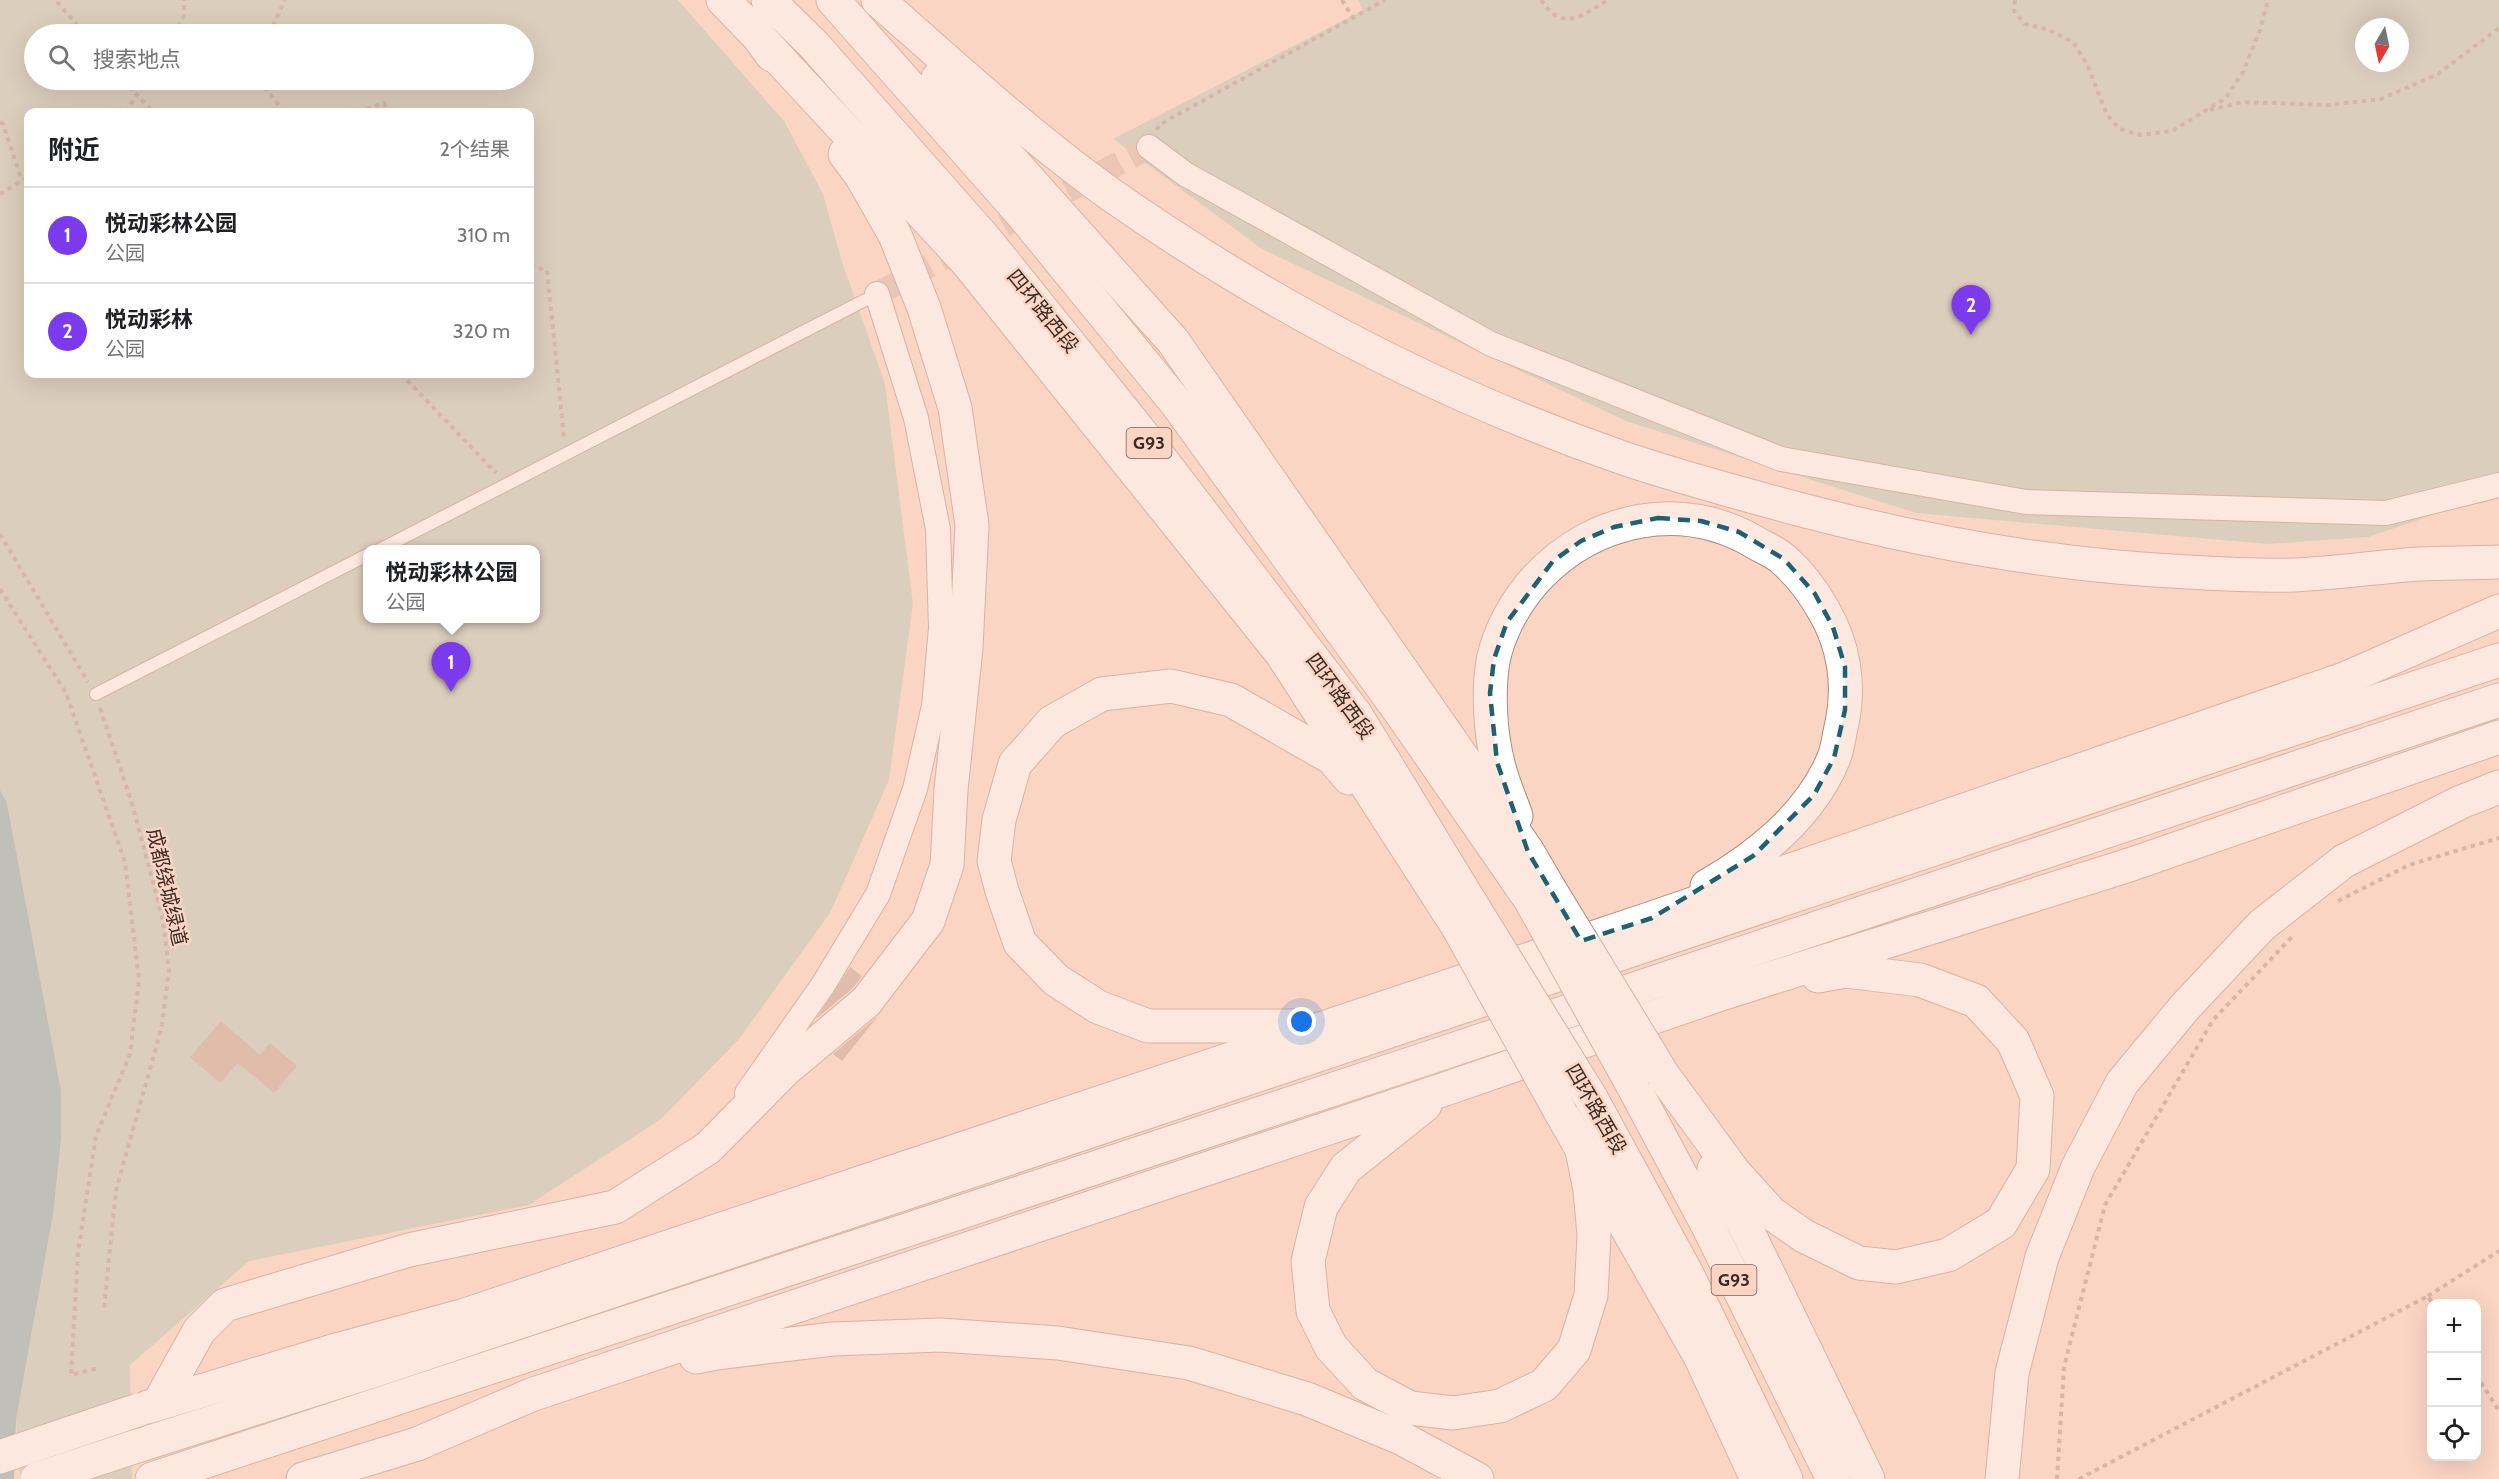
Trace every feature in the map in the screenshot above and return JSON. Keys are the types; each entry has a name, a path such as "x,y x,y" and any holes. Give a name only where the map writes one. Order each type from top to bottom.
{"main road":[{"path":"723,0 967,262 1117,446 1282,654 1402,839"},
{"name":"四环路西段","path":"768,0 814,45 986,240 1138,429 1356,715 1470,925 1591,1098 1687,1274 1786,1479"},
{"name":"四环路西段","path":"833,0 1022,214 1177,404 1401,713 1540,893 1632,1084 1708,1226 1833,1479"},
{"path":"866,0 956,97 1173,341 1528,852"},
{"path":"878,0 988,97 1108,192 1209,259 1292,308 1389,360 1511,414 1621,457 1723,489 1906,536 2095,565 2185,572 2293,575 2418,564 2499,562"},
{"path":"148,1406 199,1331 225,1305 409,1250 615,1208 708,1148 786,1069 866,1002 928,921 947,865 951,790 966,648 972,525 955,408 924,308 895,235 862,177 758,36"},
{"path":"1652,918 1716,881 1753,856 1788,826 1814,795 1834,758 1845,710 1845,667 1833,627 1815,594 1784,559 1739,532 1701,521 1658,518 1614,527 1581,541 1552,561 1526,590 1503,631 1494,659 1490,693 1497,762 1540,893 1663,1075 1734,1172 1770,1213 1804,1236 1859,1263 1896,1267 1948,1255 2001,1223 2033,1169 2037,1095 2013,1041 1976,1001 1920,980 1846,971 1724,993"},
{"path":"0,1457 148,1406 333,1351 462,1316 1652,918 2344,679 2499,611"},
{"path":"37,1479 405,1361 2499,660"},
{"path":"1322,1027 1148,1026 1098,1007 1056,980 1020,943 994,861 999,820 1015,764 1052,722 1102,694 1172,686 1232,700 1332,758 1402,839 1470,925 1559,1109 1700,1356 1757,1479"},
{"path":"152,1479 1445,1053 2499,700"},
{"path":"303,1479 417,1444 531,1395 1448,1088 1724,993 2129,865 2499,737"},
{"path":"2002,1479 2012,1373 2042,1257 2078,1167 2122,1083 2184,1008 2262,925 2344,861 2461,802 2499,787"},
{"path":"1663,1075 1747,1230 1868,1479"},
{"path":"1448,1088 1398,1124 1346,1168 1321,1207 1308,1261 1313,1311 1331,1347 1365,1384 1410,1408 1453,1413 1500,1406 1544,1385 1574,1350 1591,1295 1594,1235 1590,1190 1582,1150"},
{"path":"531,1395 716,1353 833,1339 940,1335 1058,1343 1189,1363 1307,1399 1401,1438 1477,1479"}],"street":[{"path":"1149,147 1185,174 1491,344 1781,459 2026,502 2386,513 2499,485"},
{"path":"708,1148 824,985 878,894 915,789 934,706 941,628 938,529 916,418 877,294"}],"lane":[{"path":"387,545 877,294"},
{"path":"96,694 363,557"}],"path":[{"path":"179,24 184,16 184,0"},
{"path":"274,24 285,0"},
{"path":"1342,0 1353,18"},
{"path":"1149,147 1159,125 1385,0"},
{"path":"1542,0 1547,9 1560,18 1575,19 1608,0"},
{"path":"2015,0 2014,11 2025,24 2047,29 2073,42 2087,64 2107,115 2120,129 2141,135 2172,131 2226,98 2243,72 2260,30 2268,0"},
{"path":"57,2 76,24"},
{"path":"2206,111 2243,102 2328,105 2380,99 2438,74 2499,28"},
{"path":"132,90 149,108"},
{"path":"128,108 139,90"},
{"path":"268,90 281,108"},
{"path":"369,108 384,103 386,108"},
{"path":"0,122 3,124 22,181 0,194"},
{"path":"534,267 547,270 565,454"},
{"path":"405,378 506,484"},
{"name":"成都绕城绿道","path":"0,534 96,694 134,811 163,920 169,971 161,1030 116,1190 104,1308"},
{"path":"0,589 66,693 125,862 139,980 130,1054 96,1136 78,1252 71,1375 98,1368"},
{"path":"2335,903 2409,865 2499,838"},
{"path":"2057,1479 2064,1367 2105,1205 2213,1020 2298,930"},
{"path":"2079,1479 2428,1296 2499,1251"},
{"path":"2481,1383 2499,1411"}],"highlighted area":[{"path":"1658,518 1701,521 1739,532 1784,559 1815,594 1833,627 1845,667 1845,710 1834,758 1814,795 1753,856 1652,918 1581,941 1528,852 1497,762 1490,693 1494,659 1507,622 1553,561 1581,541 1614,527"}],"green space":[{"path":"0,0 678,0 784,121 823,194 842,262 885,384 913,604 889,780 830,913 739,1039 661,1119 529,1205 249,1261 130,1365 132,1479 20,1479 16,1420 53,1215 61,1090 7,803 0,790"},
{"path":"1358,0 2499,0 2499,493 2368,537 2268,544 1916,513 1626,421 1262,249 1113,139 1363,10"}],"water":[{"path":"0,790 7,803 61,1090 61,1139 53,1215 16,1420 14,1479 0,1479"}],"building":[{"path":"850,967 862,976 852,989 816,1019"},
{"path":"878,1016 842,1061 833,1054"},
{"path":"221,1021 260,1055 270,1043 297,1066 274,1093 238,1063 220,1083 190,1057"}],"tunnel":[{"path":"877,294 1149,147"}],"place":[{"name":"悦动彩林","path":"1971,335"},
{"name":"悦动彩林公园","path":"451,692"}]}
